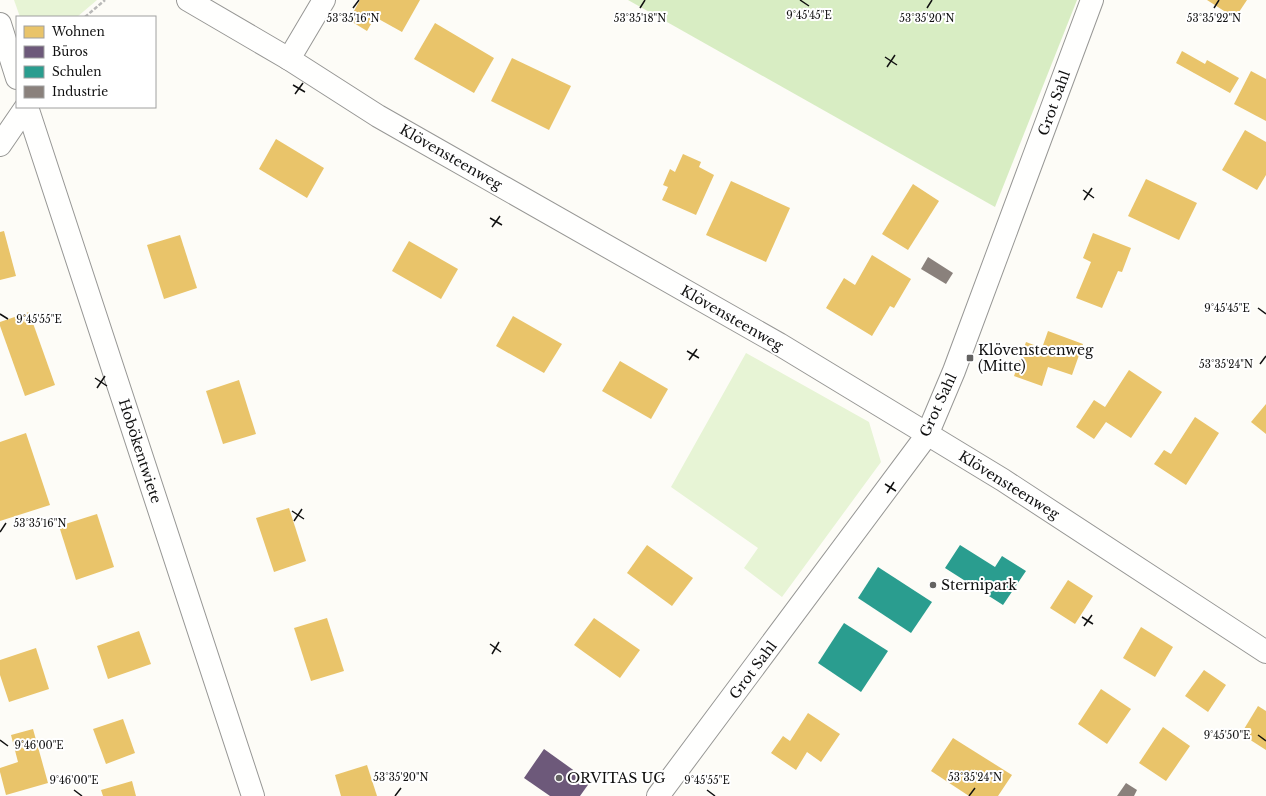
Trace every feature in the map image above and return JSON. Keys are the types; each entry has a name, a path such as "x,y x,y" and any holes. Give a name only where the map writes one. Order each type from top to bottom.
{"street":[{"name":"Klövensteenweg","path":"188,0 289,59 378,116 779,344 1003,480 1266,652"},
{"path":"289,59 324,0"},
{"name":"Grot Sahl","path":"669,790 927,435 954,371 1092,0"},
{"path":"0,24 16,75"},
{"path":"0,145 25,108"},
{"name":"Hobökentwiete","path":"26,108 253,796"}],"path":[{"path":"86,16 105,0"}],"green space":[{"path":"14,0 97,0 78,16 20,16"},
{"path":"628,0 1077,0 995,207"},
{"path":"746,353 869,422 881,462 782,597 744,568 758,548 671,487"}],"building: Wohnen":[{"path":"360,0 420,0 402,32 375,17 367,31 349,20"},
{"path":"1207,0 1247,0 1235,18"},
{"path":"435,23 494,58 474,93 414,59"},
{"path":"1182,51 1205,64 1207,60 1239,78 1230,93 1176,63"},
{"path":"512,58 571,86 549,130 491,101"},
{"path":"1251,71 1266,79 1266,121 1234,104"},
{"path":"1245,130 1266,142 1266,175 1257,190 1222,170"},
{"path":"276,139 324,168 307,198 259,169"},
{"path":"683,154 701,162 699,167 714,175 696,215 662,200 668,187 663,185 670,169 675,172"},
{"path":"1146,179 1197,203 1179,240 1128,216"},
{"path":"731,181 790,208 766,262 706,235"},
{"path":"913,184 939,201 908,250 882,234"},
{"path":"4,231 16,276 0,280 0,232"},
{"path":"1093,233 1131,248 1122,272 1118,271 1102,308 1076,298 1091,262 1083,258"},
{"path":"180,235 197,288 164,299 147,245"},
{"path":"409,241 458,269 441,299 392,271"},
{"path":"872,255 911,279 894,308 890,306 872,336 826,308 844,278 855,285"},
{"path":"29,312 55,385 25,396 0,326 0,322"},
{"path":"513,316 562,344 544,373 496,346"},
{"path":"1048,331 1083,344 1072,375 1048,367 1042,386 1014,376 1026,342 1042,348"},
{"path":"620,361 668,389 651,419 602,391"},
{"path":"1129,370 1162,392 1131,438 1106,422 1094,439 1076,427 1094,400 1105,407"},
{"path":"239,380 256,434 223,444 206,391"},
{"path":"1266,404 1266,434 1251,422"},
{"path":"1195,417 1219,433 1186,485 1154,464 1164,450 1171,454"},
{"path":"26,433 50,505 0,521 0,442"},
{"path":"289,508 306,561 274,572 256,518"},
{"path":"97,514 114,567 76,580 59,526"},
{"path":"647,545 693,578 672,606 627,573"},
{"path":"1068,580 1093,596 1075,624 1050,608"},
{"path":"327,618 344,671 311,681 294,628"},
{"path":"594,618 640,650 620,678 574,645"},
{"path":"1141,627 1173,647 1155,677 1123,658"},
{"path":"139,631 151,664 108,679 97,646"},
{"path":"36,648 49,689 9,702 0,675 0,660"},
{"path":"1204,670 1226,685 1208,712 1185,696"},
{"path":"1101,689 1131,709 1107,744 1078,724"},
{"path":"1258,706 1266,711 1266,750 1241,734"},
{"path":"808,713 840,734 821,762 807,752 796,770 771,753 783,736 790,741"},
{"path":"123,719 135,753 106,764 93,729"},
{"path":"1163,727 1190,746 1166,781 1139,763"},
{"path":"33,729 48,783 6,795 0,768 18,762 11,735"},
{"path":"953,738 1012,775 998,796 969,796 931,771"},
{"path":"367,765 377,796 341,796 335,775"},
{"path":"132,781 136,796 103,796 101,790"}],"building: Büros":[{"path":"544,749 590,782 580,796 550,796 524,778"}],"building: Schulen":[{"path":"960,545 995,567 1002,556 1026,571 1003,605 945,568"},
{"path":"878,567 932,602 911,633 858,598"},
{"path":"844,623 888,651 861,692 818,663"}],"building: Industrie":[{"path":"928,257 953,273 946,284 921,269"},
{"path":"1126,783 1137,790 1134,796 1117,796"}],"place":[{"name":"Klövensteenweg (Mitte)","path":"970,358"},
{"name":"Sternipark","path":"933,585"},
{"name":"ORVITAS UG","path":"559,778"}]}
